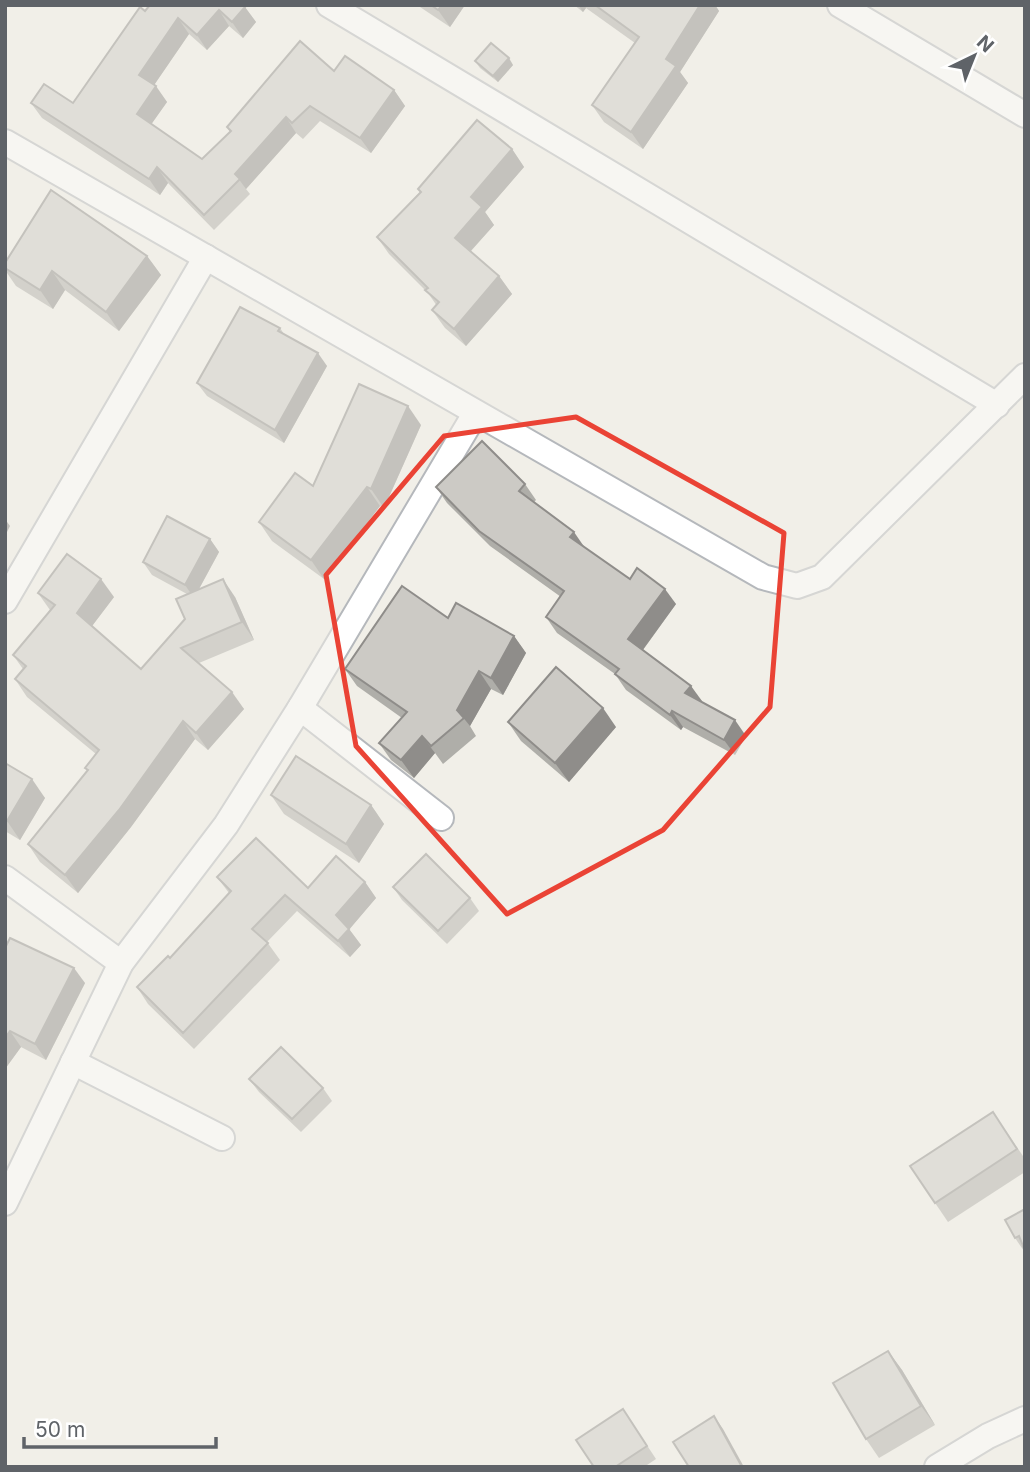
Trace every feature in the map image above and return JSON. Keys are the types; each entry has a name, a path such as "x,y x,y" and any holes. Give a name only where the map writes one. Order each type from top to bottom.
{"street":[{"path":"840,5 1025,115"},
{"path":"336,7 997,405"},
{"path":"5,142 763,577 797,586 822,577 1025,376"},
{"path":"5,601 206,257"},
{"path":"5,1203 121,963 226,825 300,708 475,414"},
{"path":"300,708 441,818"},
{"path":"5,878 121,963"},
{"path":"73,1062 222,1138"},
{"path":"937,1467 988,1436 1025,1419"}],"highlighted area":[{"path":"576,417 784,533 770,707 663,830 507,914 356,746 326,575 444,436"}],"building":[{"path":"150,5 245,7 232,22 219,10 197,35 178,18 139,75 156,86 137,114 202,159 231,131 227,127 300,41 334,71 345,56 394,90 360,138 310,106 292,123 286,117 235,174 240,179 204,215 157,167 149,179 31,103 44,84 73,103 140,7 145,11"},
{"path":"595,5 700,5 666,59 676,66 631,132 592,105 639,37"},
{"path":"491,43 509,58 493,76 475,61"},
{"path":"477,120 512,149 471,197 482,207 455,238 499,276 454,329 432,310 439,302 425,290 428,288 377,237 421,192 418,189"},
{"path":"51,190 147,256 106,312 52,271 40,290 5,268 5,263"},
{"path":"240,307 280,328 278,331 318,353 275,430 197,383"},
{"path":"359,384 408,406 371,489 367,487 311,560 259,522 295,473 313,486"},
{"path":"482,441 525,484 519,491 574,532 570,537 630,579 637,568 665,589 628,639 691,686 685,693 735,720 724,740 672,711 670,715 615,674 619,669 546,617 564,591 479,531 436,487"},
{"path":"167,516 210,539 185,585 143,562"},
{"path":"67,554 101,579 77,613 141,669 185,619 176,599 223,579 242,622 181,648 232,692 196,733 183,721 119,810 65,875 28,844 88,770 85,768 99,750 15,679 26,666 13,655 55,605 38,593"},
{"path":"402,586 448,618 456,603 514,636 491,678 479,671 457,710 464,718 431,746 422,736 401,760 379,743 407,712 345,669"},
{"path":"556,667 603,708 555,763 508,722"},
{"path":"296,756 371,805 346,844 271,795"},
{"path":"5,763 32,779 7,821 5,820"},
{"path":"256,838 308,888 336,856 365,882 336,915 349,929 338,941 285,895 252,929 268,943 183,1033 137,987 168,956 170,958 231,891 217,877"},
{"path":"426,854 470,898 438,931 393,887"},
{"path":"10,938 74,968 35,1044 10,1031 5,1038 5,948"},
{"path":"281,1047 323,1088 292,1119 249,1079"},
{"path":"993,1112 1017,1149 935,1203 910,1166"},
{"path":"1025,1209 1025,1251 1019,1236 1015,1238 1005,1220"},
{"path":"888,1351 921,1406 866,1439 833,1383"},
{"path":"623,1409 647,1446 615,1467 594,1467 576,1440"},
{"path":"714,1416 742,1467 689,1467 673,1442"}]}
